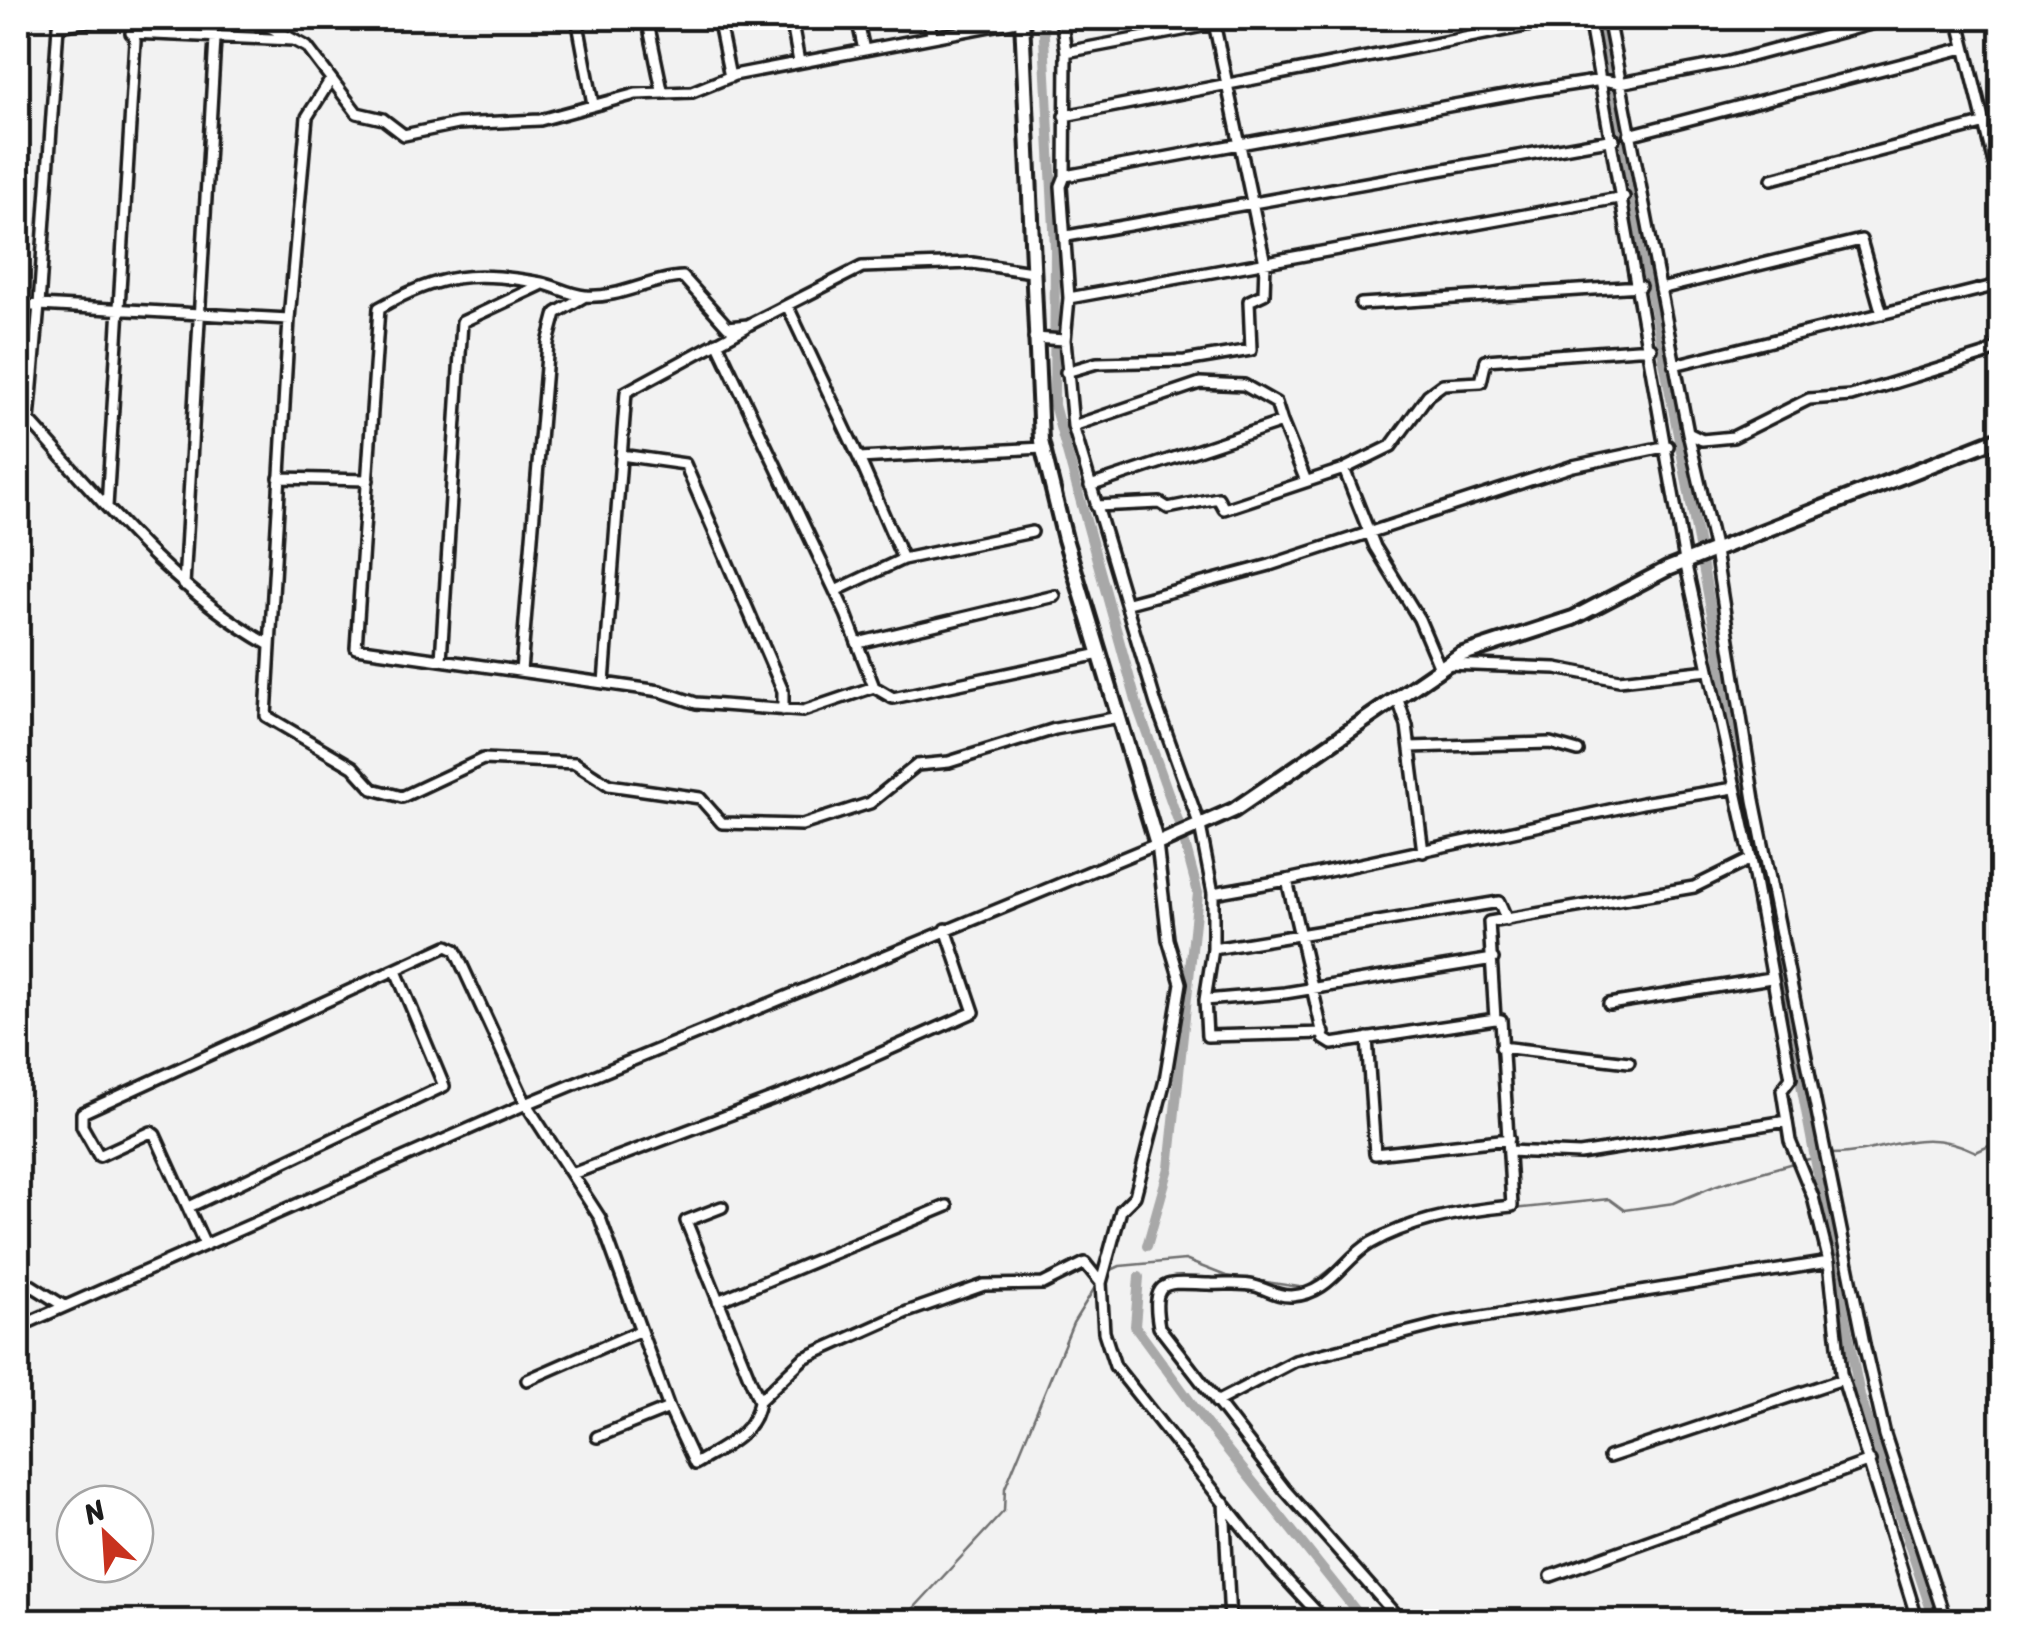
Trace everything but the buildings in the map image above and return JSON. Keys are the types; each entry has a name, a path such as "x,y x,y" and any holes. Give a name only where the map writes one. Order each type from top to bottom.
{"street":[{"path":"108,18 58,26 29,420 184,586 217,614 268,644"},
{"path":"107,507 134,41 130,18"},
{"path":"252,18 295,40 357,113 383,119 404,135 457,124 540,120 662,90 692,92 730,77 1022,19 1034,338 1043,448 1119,718 1162,842 1168,939 1182,982 1164,1080 1135,1196 1122,1210 1101,1283 1104,1332 1115,1366 1272,1564 1326,1622"},
{"path":"577,18 593,104"},
{"path":"647,18 662,90"},
{"path":"718,18 730,77"},
{"path":"790,18 799,62"},
{"path":"857,18 864,50"},
{"path":"928,18 932,34"},
{"path":"1060,18 1066,52 1066,176 1061,186 1069,298 1066,372 1073,426 1089,469 1090,486 1156,704 1200,826 1213,893 1214,948 1205,1000 1207,1036 1324,1033"},
{"path":"1066,52 1246,18"},
{"path":"1064,116 1563,18 1590,23 1688,561 1751,859 1791,1078 1782,1090 1787,1121 1829,1262 1843,1379 1918,1622"},
{"path":"1608,18 1711,553 1754,800 1864,1344 1885,1435 1946,1622"},
{"path":"1066,176 1602,80 1620,83 1729,62 1893,18"},
{"path":"1958,18 2002,196"},
{"path":"1066,372 1097,363 1185,362 1251,350 1249,302 1264,294 1265,262 1250,206 1242,145 1214,21"},
{"path":"131,33 295,40"},
{"path":"184,586 215,39"},
{"path":"1630,135 1964,48"},
{"path":"331,79 307,117 289,320 266,716 353,767 374,790 402,797 482,759 575,763 610,785 700,798 722,823 802,825 870,803 917,765 949,762 1055,729 1119,718"},
{"path":"1772,179 1986,123"},
{"path":"1066,236 1614,139"},
{"path":"1069,298 1624,197"},
{"path":"1660,290 1861,240 1882,314"},
{"path":"604,683 626,392 862,267 972,263 1032,272"},
{"path":"748,326 728,327 683,276 638,290 586,296 543,284 467,273 414,288 379,308 356,648 660,691 696,702 783,710 803,711 874,687"},
{"path":"441,660 462,322 543,284"},
{"path":"1674,365 2002,284"},
{"path":"1361,304 1640,286"},
{"path":"520,671 548,343 556,313 586,296"},
{"path":"18,307 39,305 289,320"},
{"path":"787,305 903,559"},
{"path":"1034,338 1065,340"},
{"path":"717,342 835,591 874,687 893,698 1100,654"},
{"path":"1688,433 1702,440 1749,432 1809,398 1851,396 1984,356 2002,344"},
{"path":"1096,506 1160,504 1168,508 1218,498 1224,509 1344,470 1391,446 1428,395 1443,384 1482,382 1486,360 1651,348"},
{"path":"1073,426 1200,383 1244,385 1276,403 1306,481"},
{"path":"1090,486 1282,422"},
{"path":"18,1327 526,1104 1186,834 1234,810 1442,665 1574,618 1688,561 2002,436"},
{"path":"1128,603 1371,532 1573,466 1668,446"},
{"path":"860,458 1043,448"},
{"path":"622,455 685,464 782,691 783,710"},
{"path":"1344,470 1375,547 1442,665"},
{"path":"279,478 368,480"},
{"path":"835,591 903,559 1032,532"},
{"path":"858,644 1055,596"},
{"path":"1442,665 1556,668 1619,680 1709,670"},
{"path":"1397,698 1410,747 1424,852"},
{"path":"1410,747 1550,743 1578,751"},
{"path":"1213,893 1424,852 1642,803 1734,788"},
{"path":"1495,1018 1489,922 1694,887 1751,859"},
{"path":"1287,880 1324,1033 1332,1044 1501,1020 1512,1206 1470,1210 1376,1240 1348,1257 1326,1286 1292,1296 1255,1286 1176,1280 1161,1286 1155,1297 1159,1328 1285,1490 1402,1622"},
{"path":"1214,948 1500,902 1507,920"},
{"path":"572,1174 809,1085 974,1012 946,929"},
{"path":"205,1245 151,1132 99,1156 82,1126 82,1114 448,946 455,950 548,1144 600,1218 669,1408 695,1464 737,1440 757,1415 759,1401 686,1221 722,1207"},
{"path":"1205,1000 1493,958"},
{"path":"189,1207 444,1086 396,971"},
{"path":"1609,1004 1771,978"},
{"path":"1366,1038 1375,1154 1509,1145 1580,1154 1787,1121"},
{"path":"1502,1047 1629,1062"},
{"path":"718,1301 947,1206"},
{"path":"1216,1402 1294,1361 1444,1323 1829,1262"},
{"path":"759,1401 768,1397 789,1368 804,1358 968,1290 984,1285 1044,1284 1085,1263 1101,1283"},
{"path":"18,1277 64,1306"},
{"path":"527,1380 640,1331"},
{"path":"1610,1457 1843,1379"},
{"path":"597,1437 669,1408"},
{"path":"1550,1576 1870,1461"},
{"path":"1224,1499 1230,1622"}],"waterway":[{"path":"1043,18 1055,248 1054,405 1138,708 1181,829 1198,893 1169,1168 1147,1246"},
{"path":"1599,18 1860,1396 1935,1622"},
{"path":"1829,1154 1919,1140 1936,1140 1976,1152 2002,1140"},
{"path":"1801,1161 1822,1156"},
{"path":"1512,1209 1609,1199 1624,1210 1674,1203 1717,1185 1793,1163"},
{"path":"1109,1271 1120,1266 1185,1260 1226,1276 1306,1288 1369,1240"},
{"path":"1139,1277 1135,1326 1205,1422 1365,1622"},
{"path":"901,1622 1004,1511 1005,1488 1073,1323 1097,1284"}]}
